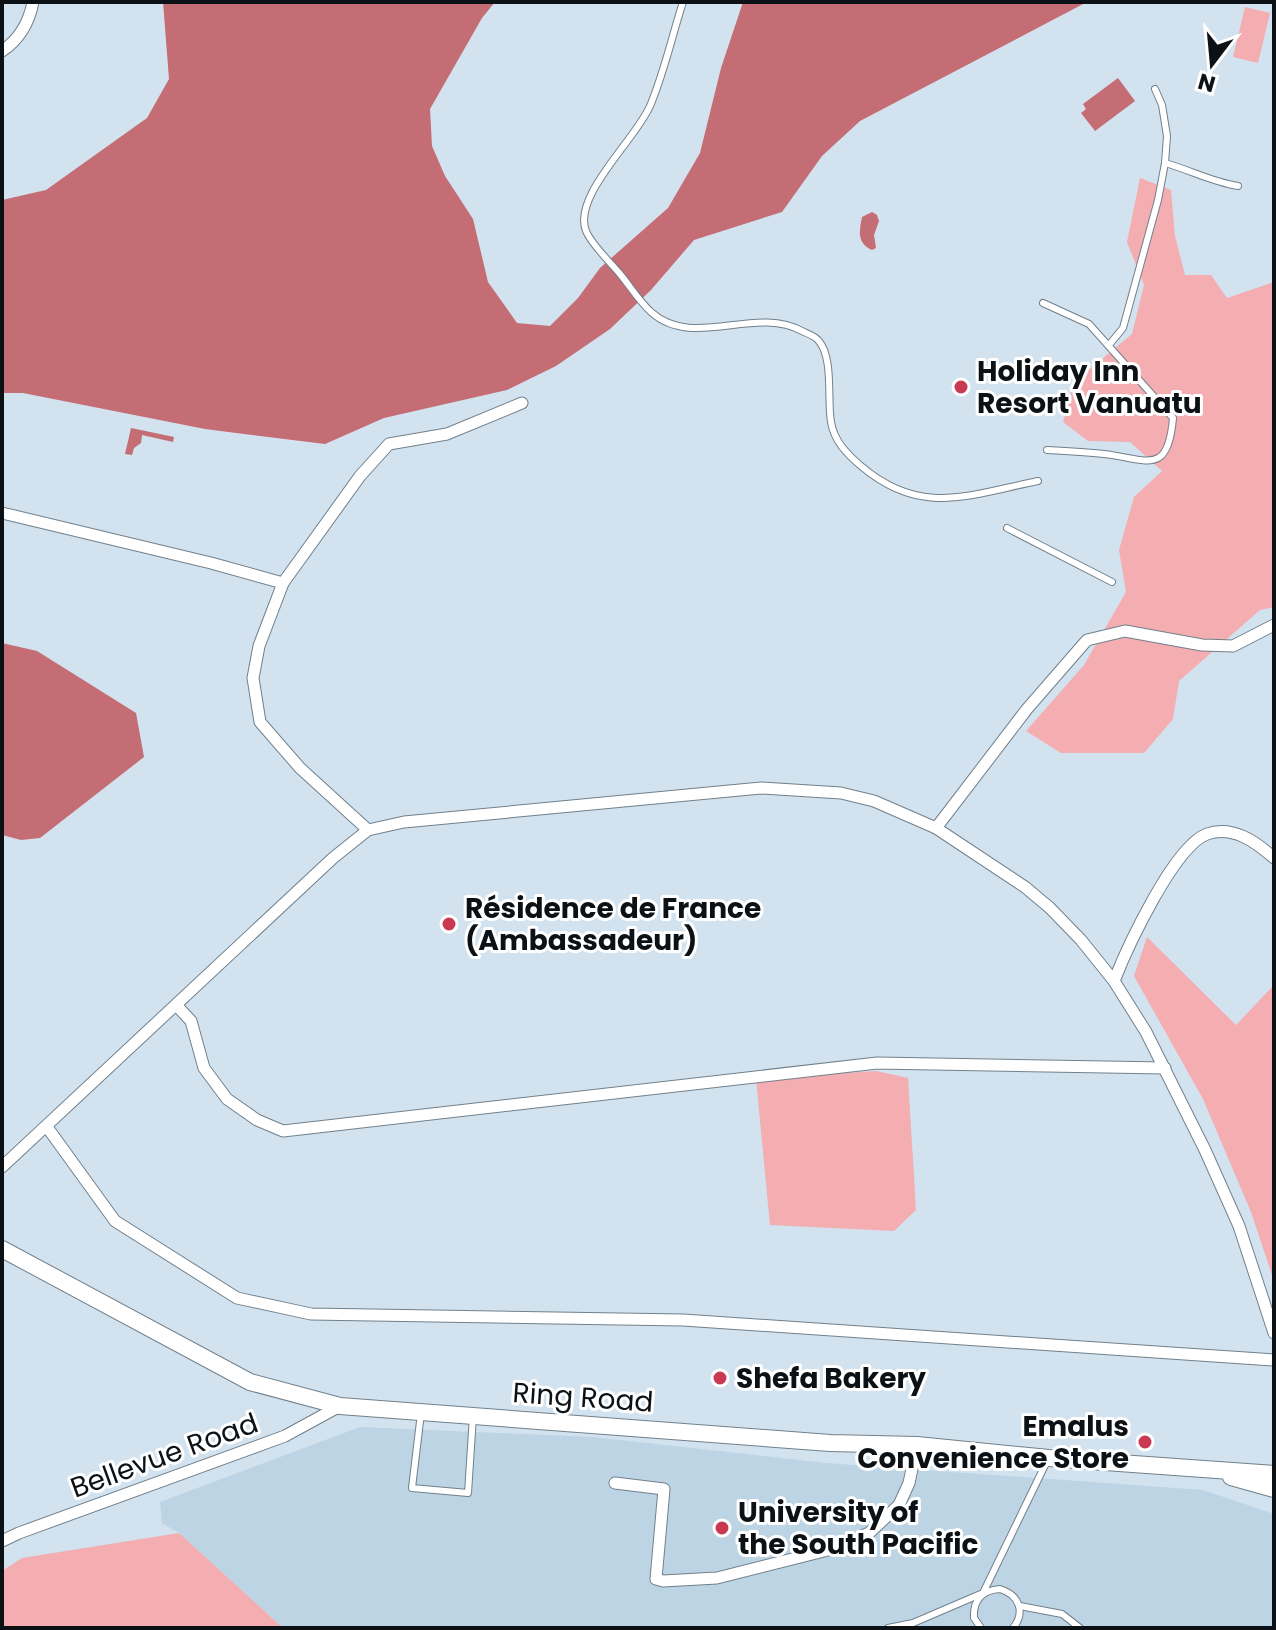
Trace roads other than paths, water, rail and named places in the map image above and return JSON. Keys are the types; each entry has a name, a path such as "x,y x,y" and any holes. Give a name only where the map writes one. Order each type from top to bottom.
{"main road":[{"name":"Ring Road","path":"2,1249 250,1382 340,1406 830,1443 917,1445 1274,1474"},
{"name":"Ring Road","path":"1195,1466 1274,1489"}],"street":[{"path":"2,51 24,29 33,2"},
{"path":"368,830 300,768 260,722 253,678 259,646 283,583 360,476 389,444 447,434 522,403"},
{"path":"2,513 283,583"},
{"path":"936,828 1027,709 1087,640 1125,631 1202,645 1233,646 1274,625"},
{"path":"2,1167 303,885 368,830 404,822 761,788 841,793 874,801 936,828 1025,887 1081,940 1114,981 1165,1068 1239,1226 1274,1333"},
{"path":"1114,981 1132,937 1171,873 1190,847 1205,834 1225,831 1246,837 1274,858"},
{"path":"177,1006 191,1021 204,1068 227,1099 257,1120 283,1131 877,1063 1165,1068"},
{"path":"47,1127 115,1221 237,1298 311,1314 683,1320 1274,1360"},
{"name":"Bellevue Road","path":"2,1541 285,1436 340,1406"},
{"path":"615,1483 664,1489 656,1579 717,1578 836,1548 869,1533 899,1505 909,1483 917,1445"}],"lane":[{"path":"683,2 649,108 595,187 585,207 586,231 651,312 683,327 764,321 795,327 818,340 827,360 831,424 843,451 875,478 905,494 936,499 1038,481"},
{"path":"1109,345 1123,328 1165,163 1167,136 1162,105 1155,89"},
{"path":"1165,163 1195,171 1218,183 1238,186"},
{"path":"1043,303 1089,324 1173,418 1171,442 1160,457 1146,463 1106,454 1047,450"},
{"path":"1007,528 1112,582"},
{"path":"421,1413 412,1488 468,1493 473,1416"},
{"path":"981,1628 974,1618 974,1609 1049,1458"},
{"path":"888,1628 913,1623 991,1589 1009,1592 1020,1606 1020,1615 1013,1628"},
{"path":"1020,1606 1062,1614 1080,1628"}],"place":[{"name":"Holiday Inn Resort Vanuatu","path":"961,387"},
{"name":"Résidence de France (Ambassadeur)","path":"449,924"},
{"name":"Shefa Bakery","path":"720,1378"},
{"name":"Emalus Convenience Store","path":"1145,1442"},
{"name":"University of the South Pacific","path":"722,1528"}]}
